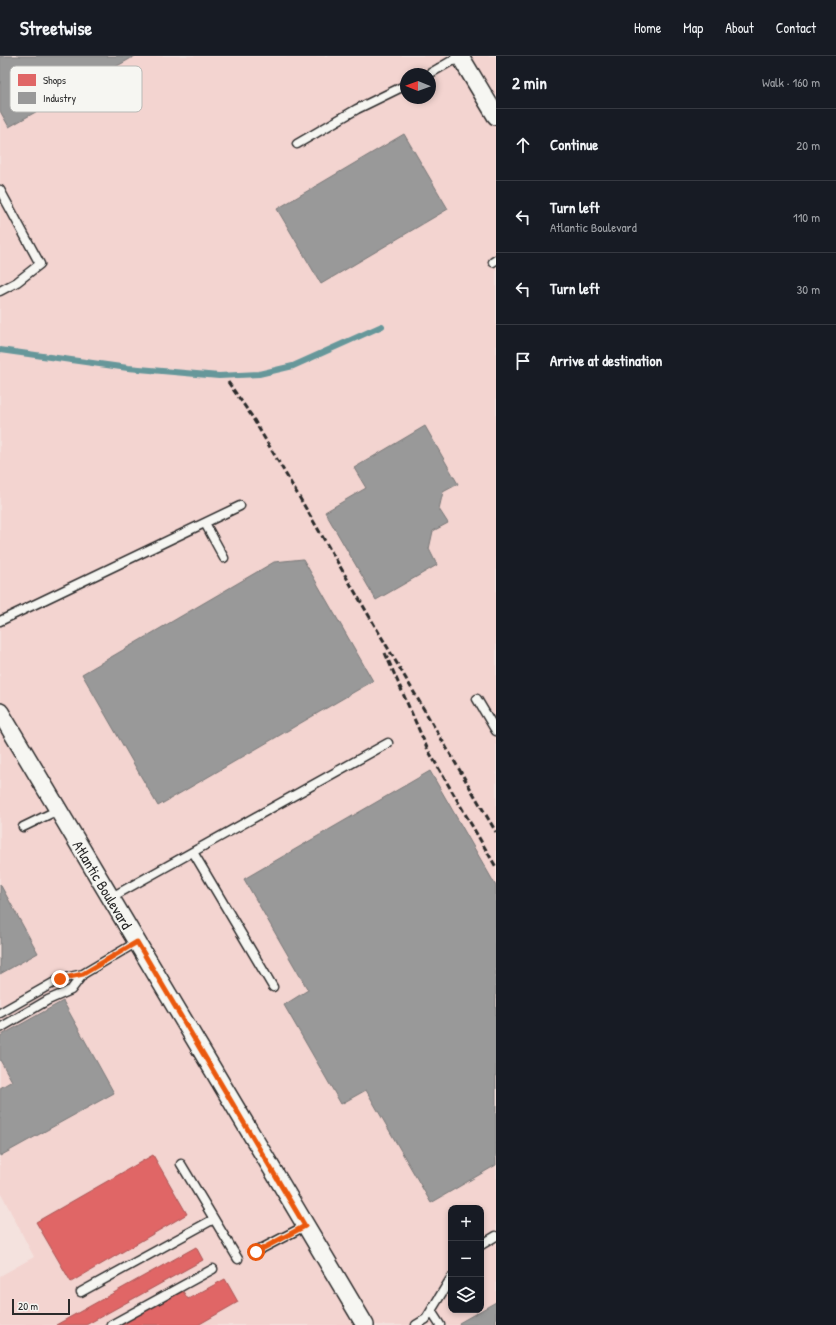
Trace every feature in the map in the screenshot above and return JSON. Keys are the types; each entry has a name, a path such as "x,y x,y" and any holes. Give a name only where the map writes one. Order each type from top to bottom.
{"street":[{"path":"460,56 496,116"},
{"name":"Atlantic Boulevard","path":"0,712 365,1325"}],"lane":[{"path":"436,70 460,56"},
{"path":"297,144 357,109 400,89"},
{"path":"0,190 40,264 17,282 0,291"},
{"path":"0,621 240,506"},
{"path":"205,523 224,558"},
{"path":"477,699 496,731"},
{"path":"110,898 388,743"},
{"path":"23,827 58,810"},
{"path":"193,852 273,987"},
{"path":"0,1013 60,979 83,974 137,942"},
{"path":"0,1028 48,1000 71,990 83,974"},
{"path":"181,1164 238,1259"},
{"path":"81,1292 214,1219"},
{"path":"256,1252 305,1226"},
{"path":"484,1243 496,1236"},
{"path":"111,1325 213,1269"},
{"path":"416,1325 426,1319 448,1283"},
{"path":"431,1311 440,1325"}],"shaded area":[{"path":"0,56 496,56 496,1325 0,1325 0,1276 34,1257 0,1191"}],"building: Shops":[{"path":"153,1155 187,1214 71,1282 36,1222"},
{"path":"196,1247 203,1260 86,1325 56,1325"},
{"path":"225,1279 238,1302 198,1325 120,1325 182,1290 188,1299"}],"building: Industry":[{"path":"0,56 135,56 117,66 10,66 10,112 36,112 9,127 0,111"},
{"path":"404,134 448,209 321,284 277,209"},
{"path":"425,426 458,484 443,492 439,509 448,523 433,531 429,549 437,565 376,600 325,512 366,488 354,468"},
{"path":"303,559 373,681 158,806 82,674 274,562"},
{"path":"430,771 496,886 496,1165 431,1203 366,1090 341,1104 284,1005 308,990 244,879"},
{"path":"0,884 38,953 0,974"},
{"path":"63,1001 114,1093 0,1156 0,1088 12,1081 0,1060 0,1036"},
{"path":"496,1302 496,1325 460,1325 459,1323 477,1313 484,1313 484,1309"}],"waterway":[{"path":"0,350 128,368 219,376 259,374 293,366 382,326"}],"railway":[{"path":"228,382 251,415 496,832"},
{"path":"385,653 428,750 496,867"}],"route":[{"path":"60,979 83,974 137,942 305,1226 256,1252"}]}
